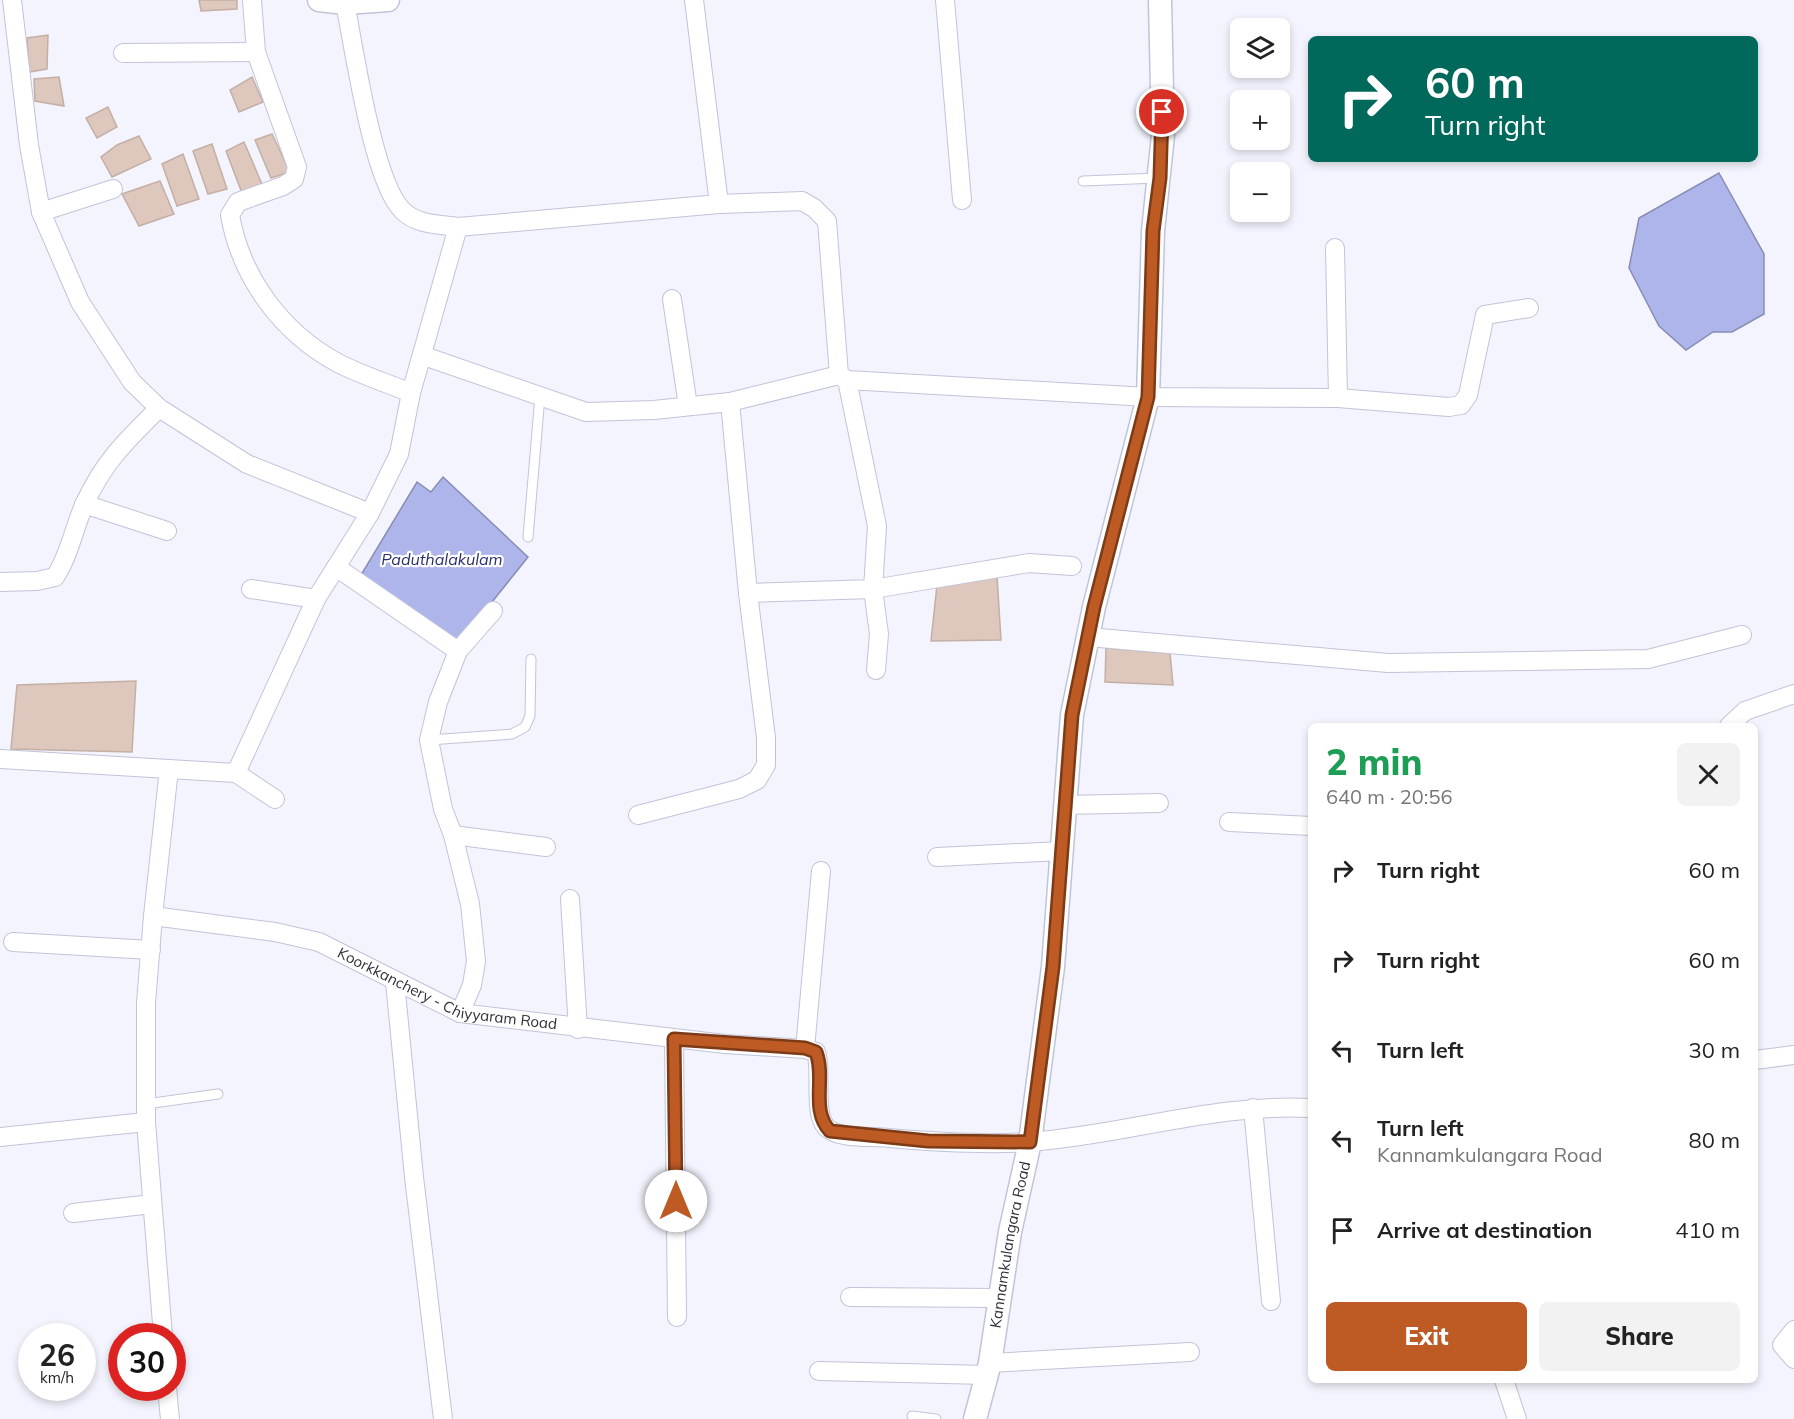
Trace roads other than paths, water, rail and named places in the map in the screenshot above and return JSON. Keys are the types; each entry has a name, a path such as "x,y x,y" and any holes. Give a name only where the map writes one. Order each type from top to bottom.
{"street":[{"path":"12,0 29,145 41,212 80,302 132,382 159,408 248,464 370,513"},
{"path":"252,0 256,52 297,167 294,179 283,186 238,202 230,215 233,233 259,294 288,327 338,362 411,393"},
{"path":"319,0 345,3 388,0"},
{"path":"694,0 719,204"},
{"path":"945,0 962,200"},
{"name":"Kannamkulangara Road","path":"975,1419 988,1369 998,1298 1030,1142 1053,967 1072,715 1088,637 1148,397 1153,231 1163,135 1160,0"},
{"path":"345,3 362,91 386,187 402,210 416,221 458,227 719,204 802,201 814,208 827,221 843,377 877,526 873,589 879,634 876,670"},
{"path":"123,53 256,52"},
{"path":"41,212 113,189"},
{"path":"236,773 316,599 370,513 399,454 411,393 424,356 458,227"},
{"path":"1335,248 1338,398"},
{"path":"672,299 688,406"},
{"path":"424,356 586,412 616,413 730,402 843,377 1148,397 1338,398 1449,407 1461,405 1468,395 1485,315 1529,308"},
{"path":"638,814 739,789 757,780 766,765 766,738 748,593 730,402"},
{"path":"0,582 37,581 56,577 64,563 84,504 108,459 159,408"},
{"path":"84,504 167,531"},
{"path":"748,593 873,589 1029,563 1072,566"},
{"path":"336,567 458,651"},
{"path":"251,589 316,599"},
{"path":"460,1012 472,985 476,962 470,904 453,835 442,809 429,740 438,702 458,651 493,611"},
{"path":"1088,637 1398,663 1648,659 1742,635"},
{"path":"1732,723 1745,711 1794,694"},
{"path":"0,759 236,773 275,799"},
{"path":"162,1323 146,1113 146,1004 169,769"},
{"path":"1064,806 1160,803"},
{"path":"1229,822 1308,826"},
{"path":"453,835 546,848"},
{"path":"937,857 1062,851"},
{"path":"821,871 805,1048 816,1052 820,1062 820,1115 830,1131 928,1141 1030,1142 1253,1108 1308,1112"},
{"path":"570,899 578,1029"},
{"name":"Koorkkanchery - Chiyyaram Road","path":"153,915 275,932 319,942 369,966 395,982 460,1012 578,1029 674,1039 805,1048"},
{"path":"13,942 151,950"},
{"path":"395,982 414,1177 443,1419"},
{"path":"674,1039 677,1317"},
{"path":"1758,1060 1794,1055"},
{"path":"1253,1108 1271,1301"},
{"path":"0,1137 146,1113"},
{"path":"73,1213 152,1204"},
{"path":"850,1297 998,1298"},
{"path":"1794,1330 1782,1346 1794,1359"},
{"path":"819,1371 988,1369 1190,1352"},
{"path":"1505,1383 1517,1419"},
{"path":"168,1401 170,1419"}],"lane":[{"path":"1083,181 1160,178"},
{"path":"528,537 540,396"},
{"path":"429,740 512,734 525,728 530,716 531,659"},
{"path":"146,1113 218,1094"},
{"path":"912,1416 936,1419"}],"water":[{"path":"1719,173 1764,254 1764,314 1732,332 1713,332 1686,350 1659,326 1629,268 1639,218"},
{"name":"Paduthalakulam","path":"443,477 528,557 460,642 361,575 417,482 431,492"}]}
